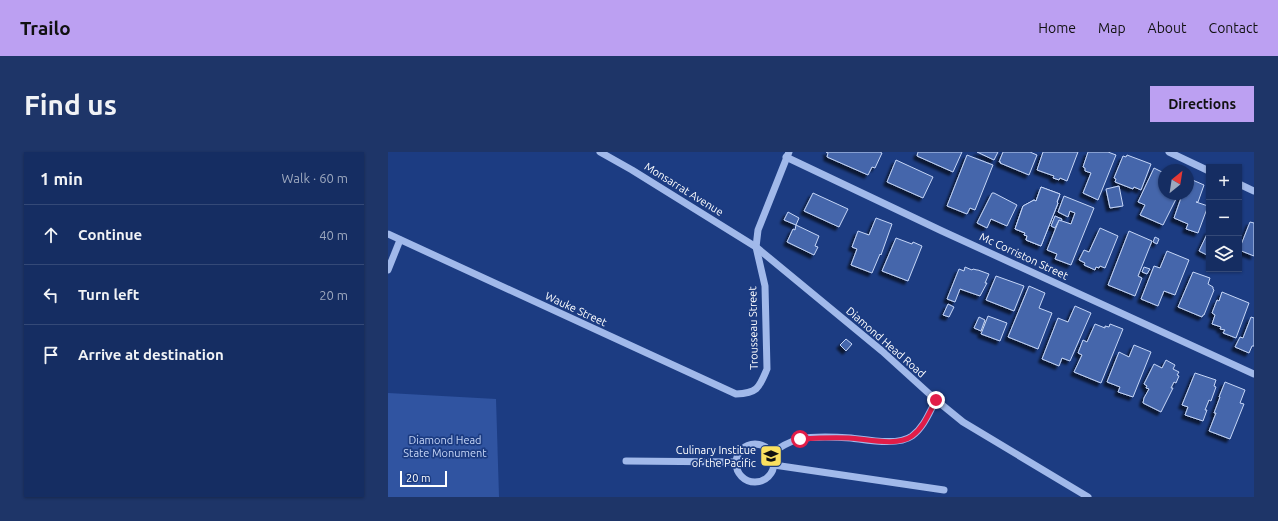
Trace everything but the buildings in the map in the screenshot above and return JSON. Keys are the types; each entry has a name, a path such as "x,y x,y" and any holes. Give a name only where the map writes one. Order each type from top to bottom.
{"street":[{"name":"Monsarrat Avenue","path":"600,152 632,170 756,247"},
{"path":"1169,152 1206,169"},
{"name":"Trousseau Street","path":"757,390 767,369 765,286 756,247 758,230 788,155"},
{"name":"Mc Corriston Street","path":"788,155 942,231 1254,374"},
{"path":"1242,185 1254,191"},
{"name":"Wauke Street","path":"388,234 736,394 748,394 757,390"},
{"path":"388,270 400,240"},
{"name":"Diamond Head Road","path":"756,247 882,351 936,400 963,422 1088,497"},
{"path":"772,453 784,444 800,439 823,437 876,441 899,441 911,437 922,426 936,400"},
{"path":"750,444 762,445 772,453 774,465 772,472 769,477 763,480 757,482 745,479 737,469 737,456 740,451 750,444"},
{"path":"626,461 736,462"},
{"path":"774,465 944,490"}],"green space":[{"name":"Diamond Head State Monument","path":"388,393 496,399 499,497 388,497"}],"place":[{"name":"Culinary Institue of the Pacific","path":"771,456"}],"route":[{"path":"800,439 823,437 876,441 899,441 911,437 922,426 936,400"}]}
